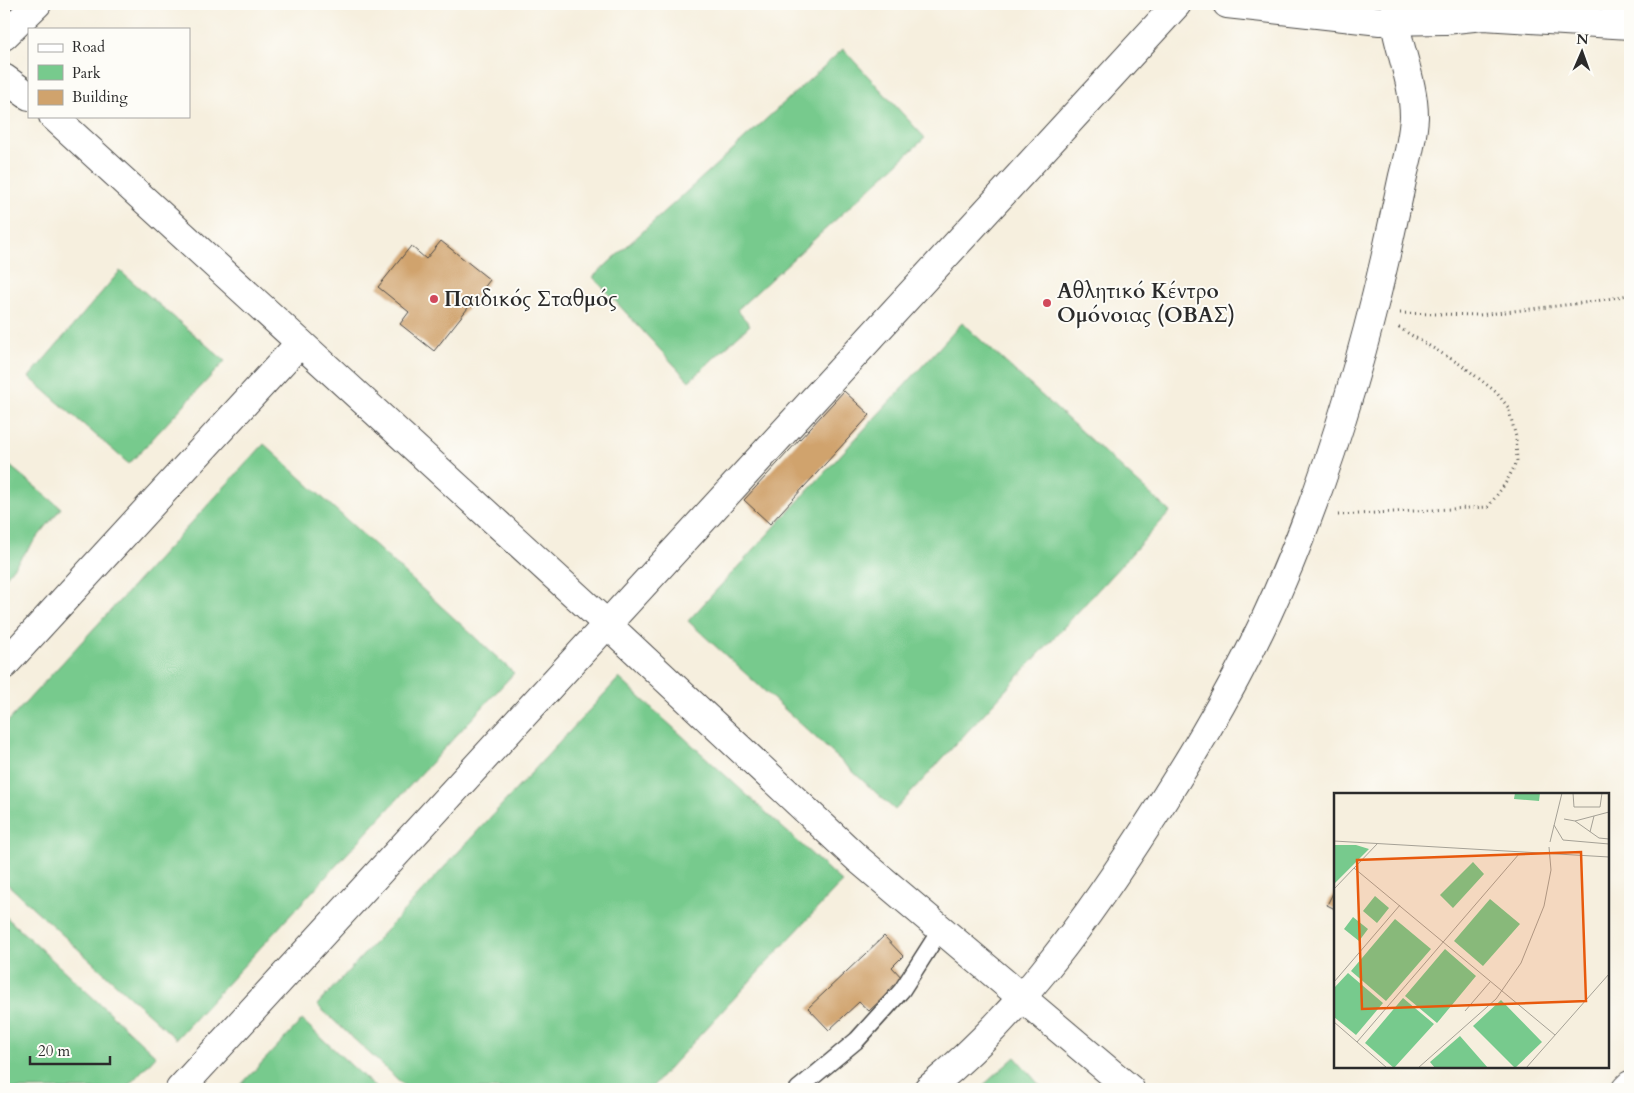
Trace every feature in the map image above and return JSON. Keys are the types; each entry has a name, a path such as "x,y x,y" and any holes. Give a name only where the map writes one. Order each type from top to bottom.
{"street":[{"path":"4,36 37,4"},
{"path":"180,1089 1177,4"},
{"path":"1227,4 1395,13 1444,20 1483,16 1630,25"},
{"path":"928,1089 975,1048 1022,998 1069,940 1109,884 1166,797 1204,733 1261,629 1282,583 1309,515 1344,412 1372,312 1408,153 1413,122 1412,92 1395,13"},
{"path":"4,78 28,95"},
{"path":"55,118 608,625 858,859 1130,1089"},
{"path":"4,665 300,343"},
{"path":"1626,1089 1630,1084"}],"lane":[{"path":"798,1089 857,1040 886,1008 902,990 942,929"}],"path":[{"path":"1372,312 1480,315 1591,302 1628,295 1630,292"},
{"path":"1309,515 1351,516 1488,507 1505,484 1517,462 1516,438 1508,407 1496,392 1463,366 1372,312"}],"green space":[{"path":"843,49 925,138 737,310 750,325 689,381 593,277"},
{"path":"120,271 225,361 129,464 29,377"},
{"path":"962,323 1170,512 895,810 688,621"},
{"path":"264,444 514,673 176,1039 4,881 4,726"},
{"path":"4,461 61,508 4,579"},
{"path":"619,678 842,882 650,1089 408,1089 317,1005"},
{"path":"4,915 156,1056 125,1089 4,1089"},
{"path":"302,1020 377,1089 237,1089"},
{"path":"1015,1057 1043,1089 979,1089"}],"building":[{"name":"Παιδικός Σταθμός","path":"441,241 490,280 434,351 400,324 409,312 378,287 411,246 426,259"},
{"path":"844,391 870,415 770,524 744,500"},
{"path":"1334,891 1334,908 1327,905"},
{"path":"884,936 903,956 892,967 903,979 869,1011 859,1002 829,1030 808,1008"}],"place":[{"name":"Παιδικός Σταθμός","path":"434,299"},
{"name":"Αθλητικό Κέντρο Ομόνοιας (ΟΒΑΣ)","path":"1047,303"}]}
